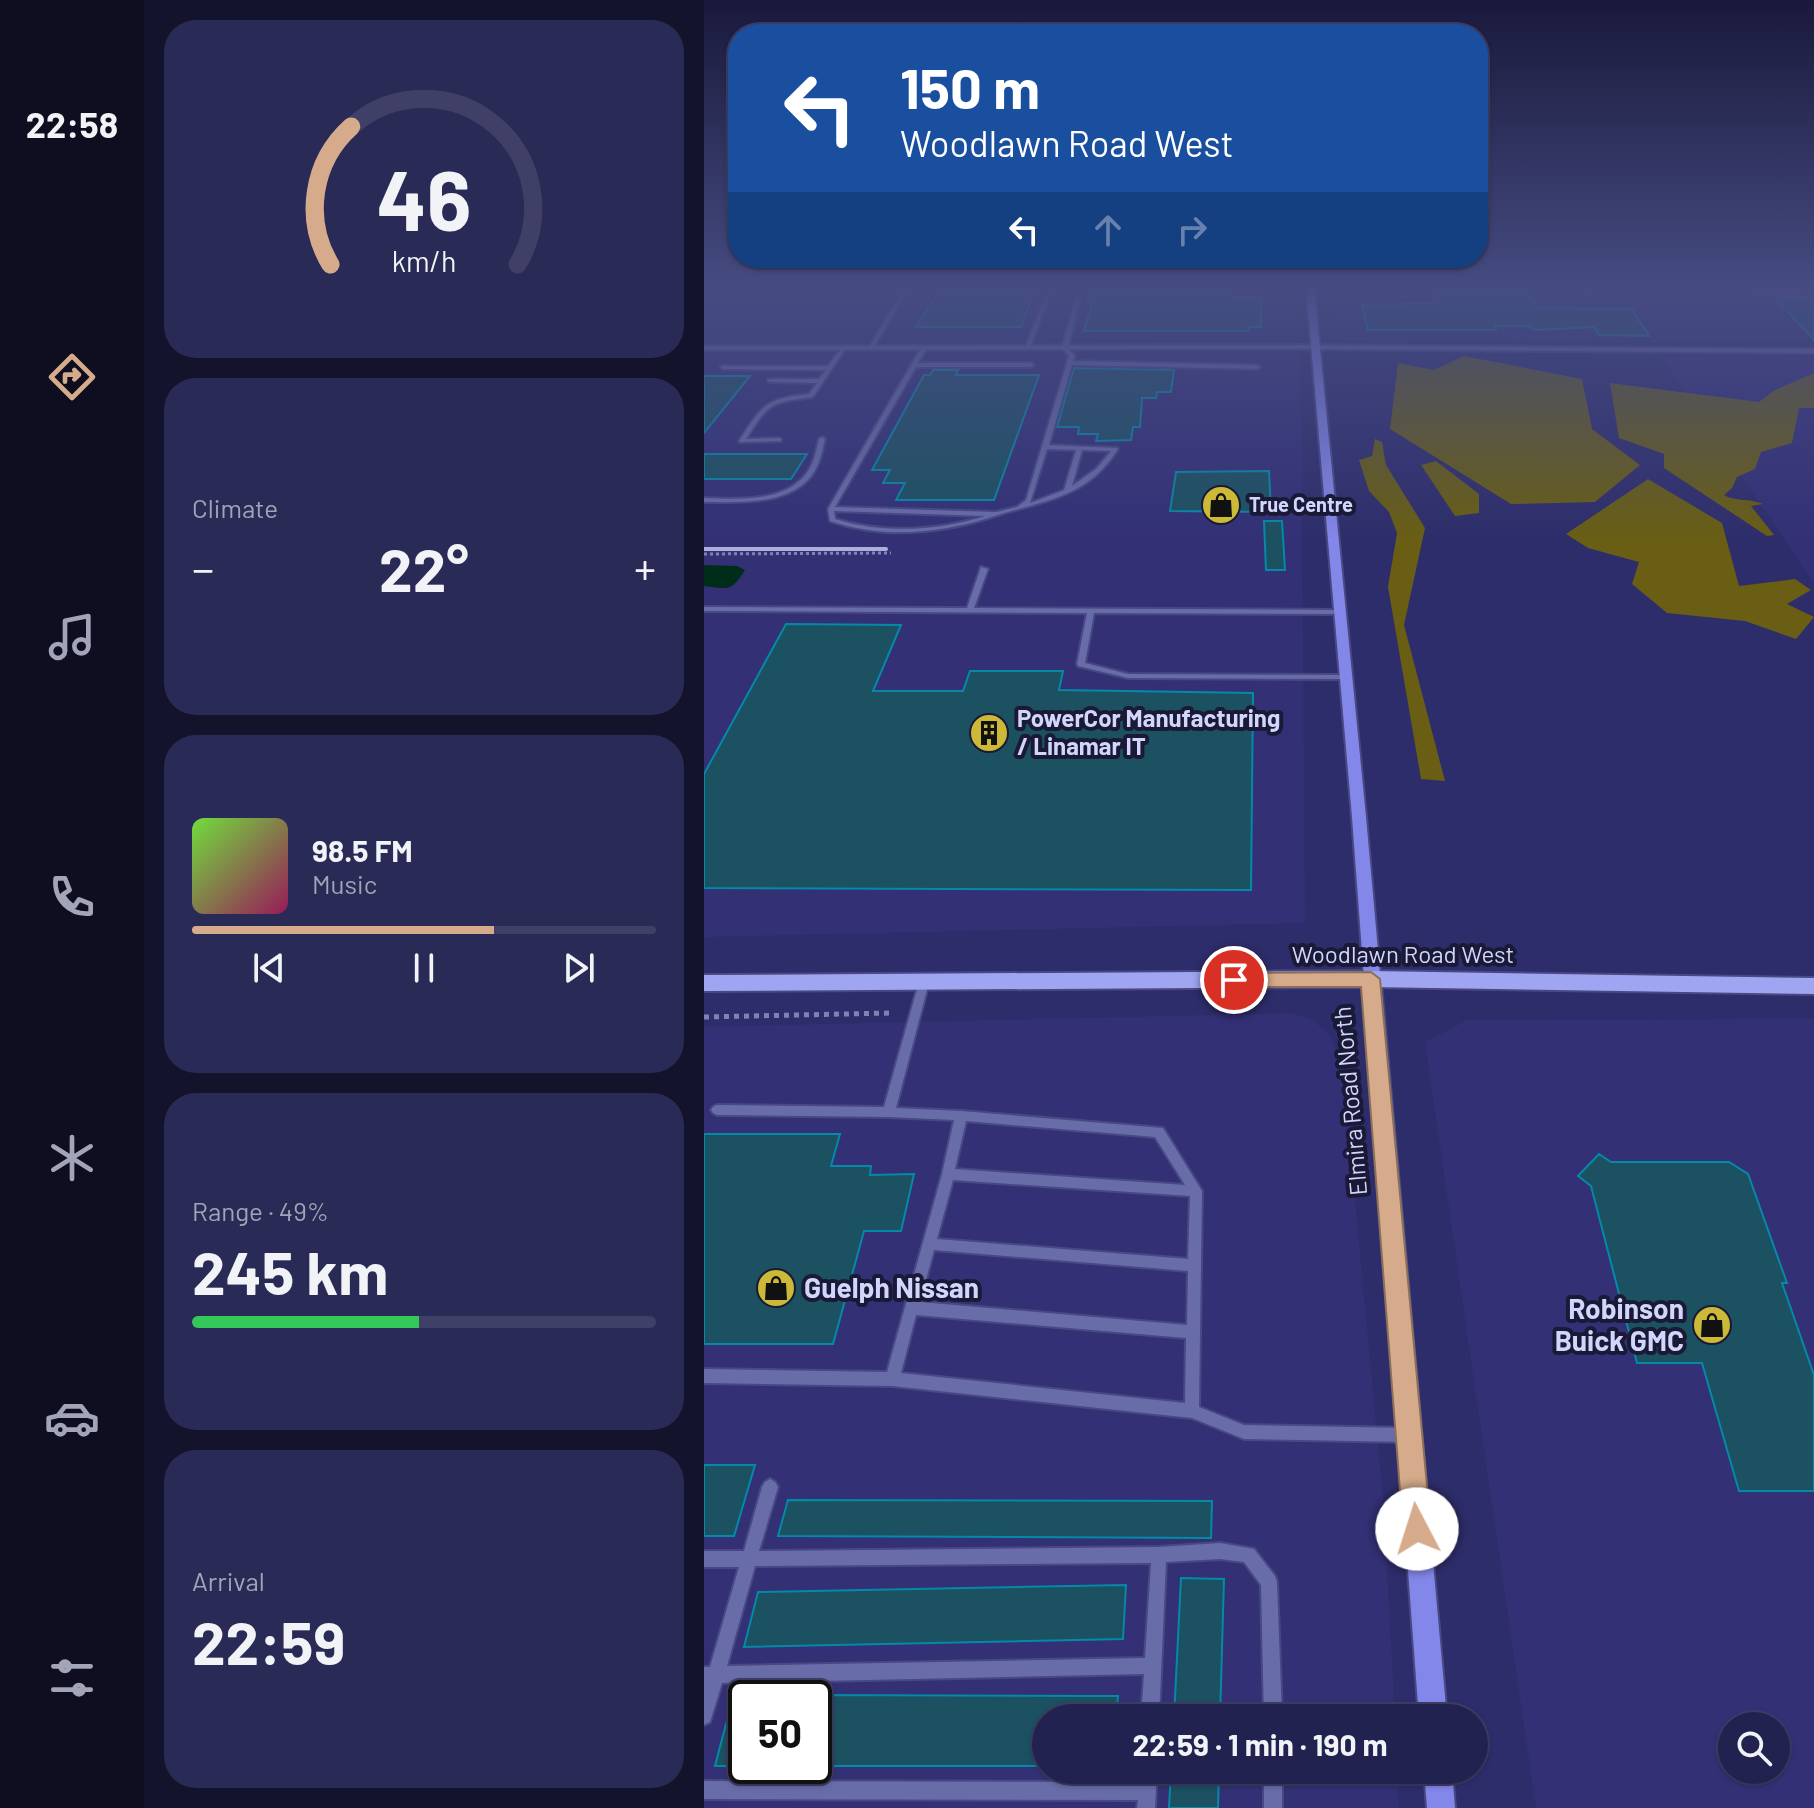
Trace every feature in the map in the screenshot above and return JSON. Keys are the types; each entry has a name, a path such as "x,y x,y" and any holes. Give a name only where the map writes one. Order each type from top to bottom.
{"main road":[{"name":"Elmira Road North","path":"1317,371 1341,612 1432,1704"},
{"name":"Woodlawn Road West","path":"704,983 1371,979 1814,986"},
{"path":"1439,1784 1441,1808"}],"lane":[{"path":"779,440 742,441 769,403 781,398 811,396 828,371"},
{"path":"910,371 831,509 832,520 849,527 942,530 1067,492 1101,466 1115,449 1045,447"},
{"path":"1019,508 1029,501 1068,371"},
{"path":"770,380 821,381"},
{"path":"704,500 770,496 791,491 807,482 821,454 822,439"},
{"path":"1067,492 1080,448"},
{"path":"831,509 996,514"},
{"path":"970,609 984,569"},
{"path":"704,609 1341,612"},
{"path":"1091,611 1081,664 1128,676 1346,677"},
{"path":"889,1112 924,982"},
{"path":"717,1110 889,1112 1159,1132 1196,1191 1192,1411"},
{"path":"892,1379 930,1244 961,1116"},
{"path":"948,1174 1196,1191"},
{"path":"930,1244 1195,1266"},
{"path":"913,1308 1194,1332"},
{"path":"704,1376 892,1379 1192,1411 1244,1432 1409,1435"},
{"path":"704,1716 710,1675 750,1558 770,1487"},
{"path":"704,1559 1159,1555 1220,1551 1248,1555 1269,1582 1273,1704"},
{"path":"1151,1704 1159,1555"},
{"path":"710,1675 1152,1666"},
{"path":"1273,1784 1273,1808"},
{"path":"704,1790 1147,1799"}],"path":[{"path":"704,554 891,553"},
{"path":"704,1017 891,1013"}],"shaded area":[{"path":"704,371 1301,371 1305,923 704,937"},
{"path":"1397,371 1543,371 1582,379 1592,429 1640,465 1595,502 1511,504 1390,429"},
{"path":"1671,371 1814,371 1814,584"},
{"path":"1814,373 1814,408 1799,408 1792,443 1761,452 1755,469 1737,477 1724,495 1763,504 1751,506 1774,535 1767,536 1664,468 1664,454 1619,438 1610,383 1759,402 1773,391"},
{"path":"1375,439 1382,442 1386,465 1425,528 1404,625 1445,781 1421,779 1388,587 1397,533 1389,512 1369,491 1359,460 1372,456"},
{"path":"1436,461 1479,494 1479,513 1455,516 1421,465"},
{"path":"1648,479 1722,523 1739,586 1795,579 1811,590 1787,604 1814,617 1796,639 1745,621 1667,613 1632,584 1639,562 1588,548 1566,534"},
{"path":"704,565 737,566 745,570 732,586 712,587 704,586"},
{"path":"1288,1013 1309,1018 1328,1032 1342,1063 1383,1499 1394,1704 1032,1704 1032,1784 1398,1784 1399,1808 704,1808 704,1027"},
{"path":"1814,1019 1814,1808 1536,1808 1425,1042 1467,1020"}],"building":[{"path":"932,371 957,371 956,375 1039,375 994,500 896,500 905,483 883,483 890,470 872,470 924,375 930,375"},
{"path":"1073,371 1174,371 1171,392 1157,392 1156,398 1142,398 1140,427 1133,427 1131,440 1096,441 1098,434 1078,434 1079,427 1057,427"},
{"path":"704,376 750,376 704,433"},
{"path":"704,454 807,454 791,479 704,479"},
{"path":"1269,471 1271,512 1170,511 1176,472"},
{"path":"1264,521 1282,521 1285,570 1266,570"},
{"name":"PowerCor Manufacturing / Linamar IT","path":"786,624 901,625 873,691 963,691 970,671 1063,671 1059,690 1253,693 1251,890 704,888 704,774"},
{"name":"Guelph Nissan","path":"704,1134 840,1134 831,1166 871,1166 870,1175 914,1174 901,1231 864,1231 833,1344 704,1344"},
{"name":"Robinson Buick GMC","path":"1599,1154 1611,1162 1729,1162 1748,1174 1787,1283 1782,1283 1814,1375 1814,1491 1739,1491 1702,1363 1637,1363 1591,1186 1578,1176"},
{"path":"704,1465 755,1465 734,1536 704,1536"},
{"path":"788,1500 1212,1501 1211,1538 778,1536"},
{"path":"1181,1578 1224,1579 1220,1704 1175,1704"},
{"path":"1126,1585 1123,1639 744,1647 758,1592"},
{"path":"832,1695 1118,1696 1117,1704 1032,1704 1032,1766 832,1766"},
{"path":"728,1716 728,1766 715,1766"},
{"path":"1170,1784 1219,1784 1218,1808 1169,1808"}],"railway":[{"path":"704,549 886,549"}],"place":[{"name":"True Centre","path":"1221,505"},
{"name":"PowerCor Manufacturing / Linamar IT","path":"989,733"},
{"name":"Guelph Nissan","path":"776,1288"},
{"name":"Robinson Buick GMC","path":"1712,1325"}],"route":[{"path":"1234,980 1371,979 1417,1529"}]}
